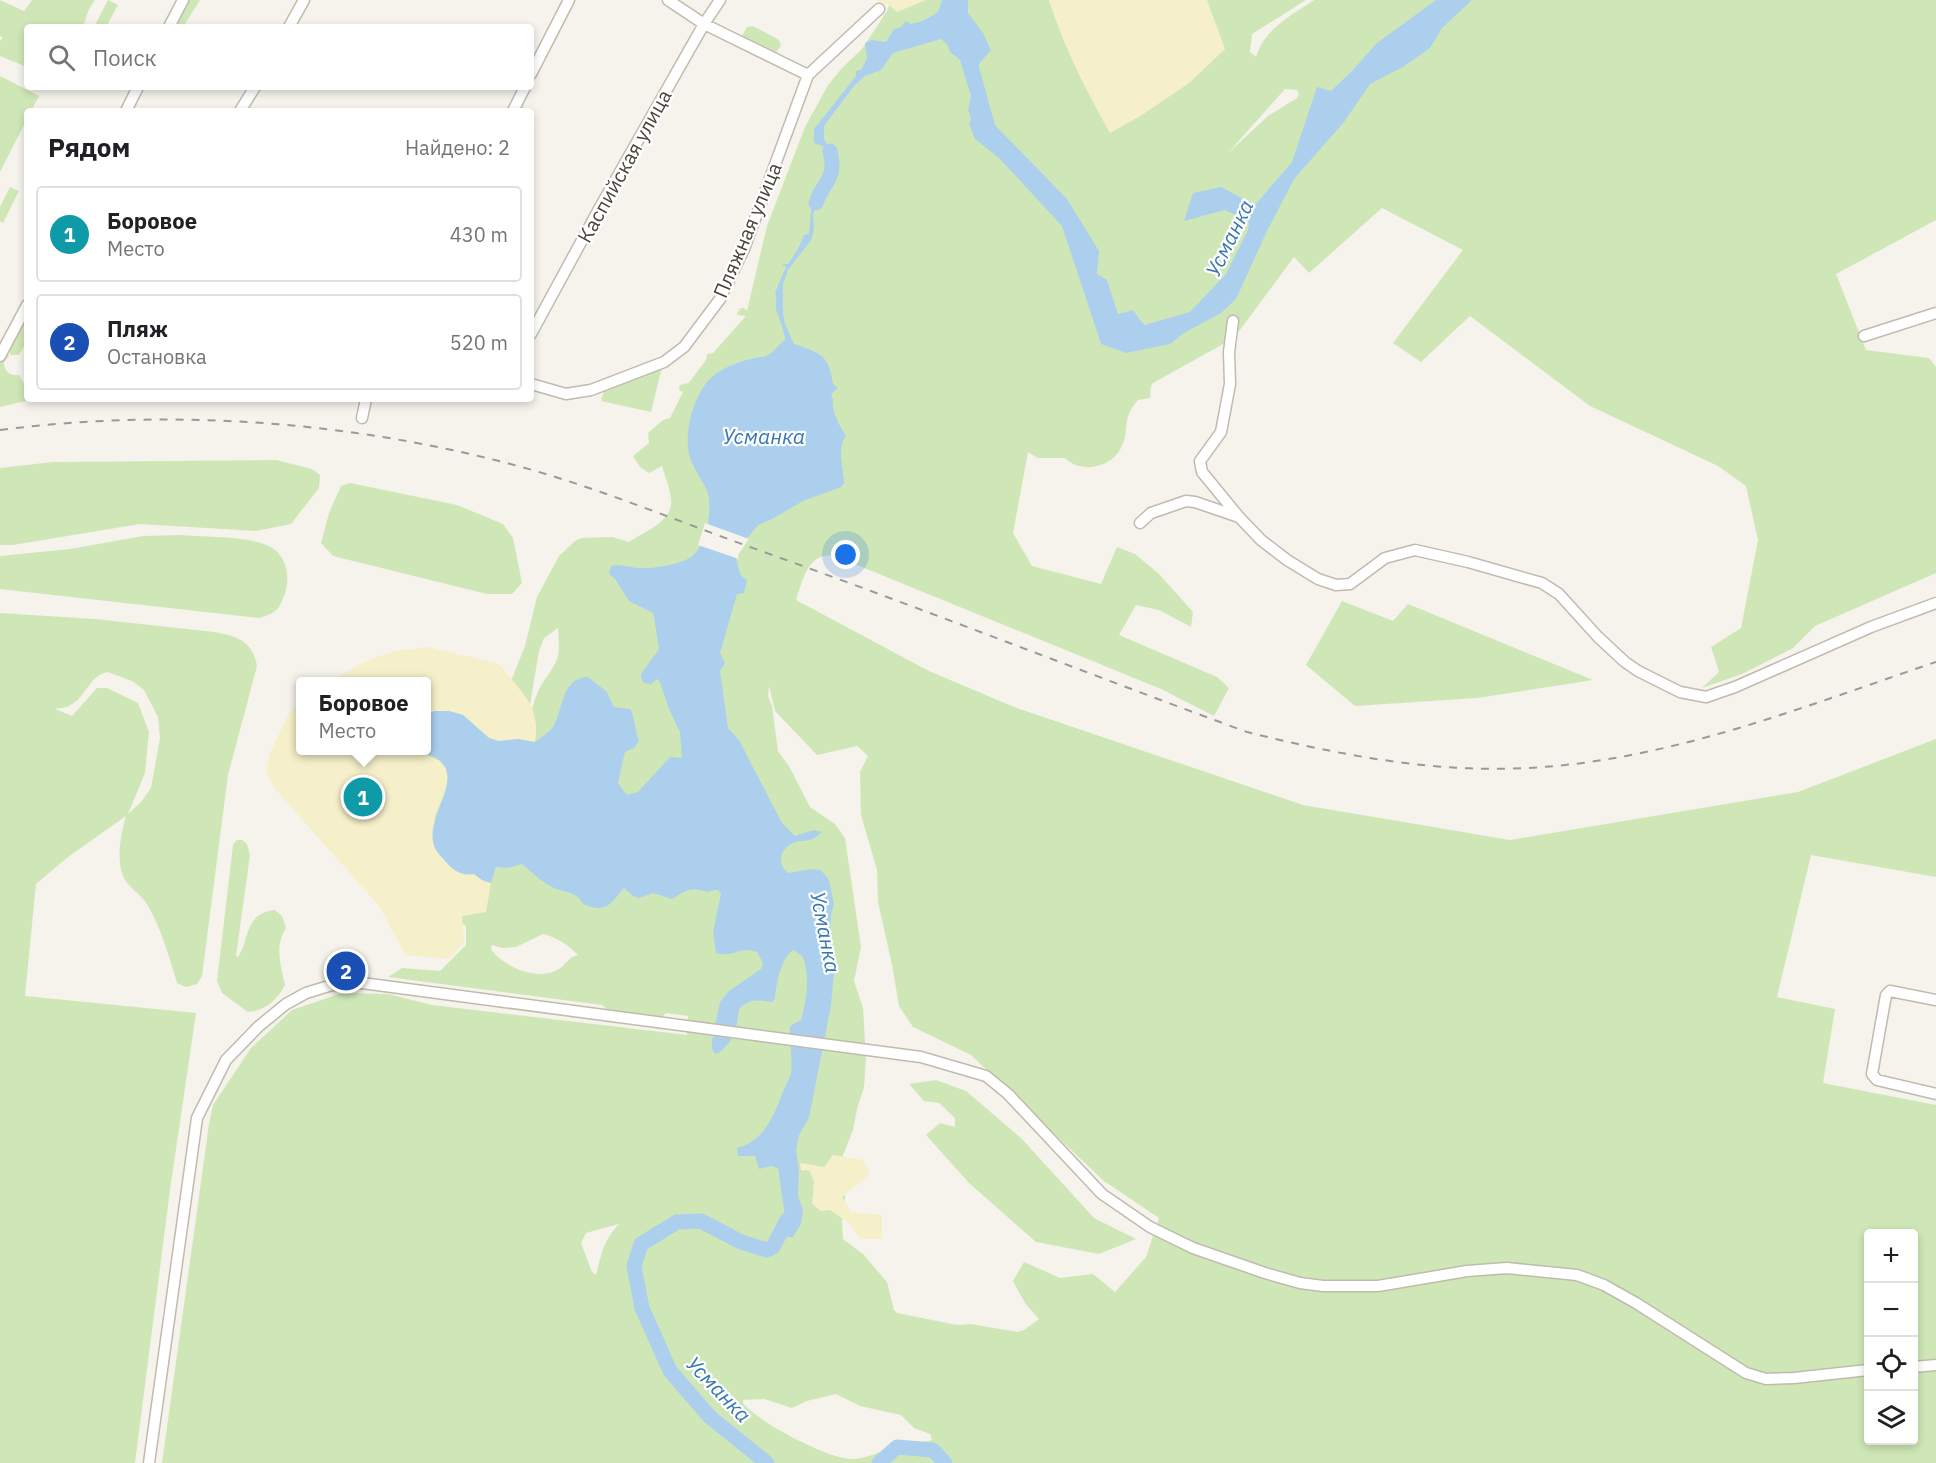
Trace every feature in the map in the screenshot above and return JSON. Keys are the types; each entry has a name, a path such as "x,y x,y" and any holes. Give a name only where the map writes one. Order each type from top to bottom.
{"street":[{"path":"171,24 183,0"},
{"path":"291,24 304,0"},
{"path":"534,68 569,0"},
{"path":"668,0 704,24 807,75"},
{"name":"Каспийская улица","path":"534,328 599,209 704,24 720,0"},
{"name":"Пляжная улица","path":"534,385 566,394 591,390 664,362 684,347 720,299 744,249 807,75 879,9"},
{"path":"128,108 136,90"},
{"path":"242,108 253,90"},
{"path":"514,108 524,90"},
{"path":"0,356 24,310"},
{"path":"1864,336 1936,313"},
{"path":"1233,321 1229,352 1230,384 1221,432 1200,461 1202,472 1261,540 1287,560 1318,579 1336,585 1350,584 1385,558 1415,550 1542,583 1559,594 1598,637 1625,662 1680,692 1706,697 1735,687 1871,627 1936,603"},
{"path":"362,418 365,402"},
{"path":"1140,523 1151,513 1186,501 1239,517"},
{"path":"149,1463 197,1118 226,1060 258,1027 286,1004 306,993 332,985 362,983 921,1057 986,1076 1008,1094 1102,1194 1150,1227 1185,1244 1265,1274 1300,1284 1323,1286 1378,1286 1467,1271 1507,1268 1577,1275 1620,1294 1746,1373 1766,1379 1864,1371"},
{"path":"1936,1000 1890,991 1886,995 1872,1074 1877,1080 1936,1094"},
{"path":"1918,1367 1936,1365"}],"green space":[{"path":"0,0 24,11 32,0 95,0 84,24 24,24 24,66 0,56 0,41 3,38 0,36"},
{"path":"108,0 118,5 108,24 96,24"},
{"path":"184,0 200,0 185,24 172,24"},
{"path":"891,0 1306,0 1252,34 1250,52 1256,57 1265,38 1272,31 1314,0 1936,0 1936,220 1836,274 1866,350 1929,358 1936,367 1936,573 1815,626 1793,648 1742,674 1702,688 1719,672 1711,647 1741,628 1758,540 1746,486 1718,466 1590,406 1470,316 1421,362 1393,343 1463,250 1382,208 1309,273 1294,257 1234,338 1153,383 1150,398 1138,400 1129,413 1124,441 1116,455 1110,460 1095,467 1087,467 1079,466 1065,458 1038,458 1028,452 1013,533 1032,566 1101,584 1117,547 1135,554 1159,574 1193,612 1191,627 1159,610 1136,605 1119,635 1217,677 1229,688 1214,716 1161,689 835,556 818,558 813,562 804,576 796,600 929,671 1014,707 1303,805 1510,840 1798,792 1936,739 1936,877 1811,855 1777,997 1835,1009 1823,1083 1936,1105 1936,1463 162,1463 213,1105 251,1048 292,1010 342,993 388,994 432,1005 687,1035 688,1016 666,1013 660,1019 615,1016 602,1005 388,977 402,968 440,971 466,945 466,926 458,921 392,755 431,755 431,706 529,719 538,690 558,657 558,628 544,638 539,651 529,711 507,691 525,646 537,597 559,556 575,541 582,538 612,537 629,542 657,525 668,514 671,499 662,466 649,473 640,467 633,456 649,443 648,433 663,420 670,418 683,392 679,390 680,385 688,384 706,360 707,354 713,353 746,316 737,313 741,308 747,311 767,226 805,127 828,85 862,49 887,11","holes":["1285,89 1297,90 1299,94 1297,98 1268,116 1228,153","769,686 775,711 817,755 857,746 868,756 860,772 861,815 877,870 878,902 899,1006 913,1027 971,1055 1104,1181 1159,1218 1146,1257 1115,1292 1093,1274 1060,1278 1024,1262 1013,1281 1025,1303 1039,1319 1024,1330 1017,1332 971,1324 957,1325 897,1313 894,1310 887,1282 863,1254 843,1239 842,1222 845,1198 843,1155 853,1130 864,1088 866,1058 863,1008 854,981 861,947 845,838 835,824 810,807 790,768 778,751 772,706 768,696","543,934 562,942 578,955 572,957 559,969 542,974 513,967 504,962 491,949 492,945 502,948 516,947","619,1224 606,1241 596,1275 592,1272 581,1243 586,1233","836,1394 860,1406 901,1415 914,1428 930,1434 932,1440 905,1443 859,1458 840,1457 793,1438 763,1420 743,1403 743,1400 764,1399 792,1408 807,1401"]},
{"path":"753,26 779,40 781,45 776,53 771,55 743,41 742,36 747,27"},
{"path":"0,76 39,96 33,108 24,108 24,125 0,172"},
{"path":"10,187 19,191 3,223 0,221 0,207"},
{"path":"19,323 24,324 24,346 19,355 11,355 7,348"},
{"path":"6,351 9,356 4,362 6,371 19,375 24,384 24,401 0,407 0,363"},
{"path":"662,367 651,412 601,401 605,387"},
{"path":"276,460 312,469 320,475 319,488 291,524 256,531 140,524 13,545 0,545 0,468 53,462"},
{"path":"350,483 457,505 503,524 513,538 522,583 512,594 487,594 333,556 321,543 329,513 341,486"},
{"path":"180,535 250,540 274,549 282,559 287,571 286,590 277,609 259,618 0,589 0,556 70,549 143,536"},
{"path":"1342,601 1393,621 1408,604 1593,680 1477,698 1355,706 1306,665"},
{"path":"0,613 95,619 230,635 248,645 257,666 228,775 202,976 197,984 186,987 177,983 152,913 122,873 121,839 126,816 68,857 36,884 25,996 196,1013 170,1190 135,1463 0,1463","holes":["108,672 132,681 144,690 158,717 160,738 151,788 128,814 145,773 149,732 138,703 107,688 97,688 72,716 55,709 67,707 75,702 96,677 102,674"]},
{"path":"237,840 242,840 247,844 250,855 236,956 238,957 242,950 253,921 265,912 275,910 282,916 286,928 279,949 285,985 270,1004 248,1012 222,993 217,981 233,845"},
{"path":"936,1080 966,1091 1022,1139 1094,1218 1136,1239 1099,1254 1036,1242 969,1183 926,1135 940,1123 955,1127 955,1118 939,1103 924,1101 909,1084"}],"sand":[{"path":"876,0 926,0 897,12 889,5"},
{"path":"1049,0 1207,0 1225,49 1189,83 1142,115 1110,133 1076,68"},
{"path":"429,647 501,666 528,700 535,718 535,742 518,739 499,741 489,738 463,715 449,711 431,712 431,677 340,677 367,661 401,650"},
{"path":"296,707 296,755 426,755 440,761 446,769 448,779 446,790 435,816 433,839 464,875 474,874 491,883 486,912 462,916 464,943 449,959 405,955 380,907 275,789 266,772 270,753 290,711"},
{"path":"833,1155 863,1160 870,1174 842,1197 851,1212 882,1215 882,1239 860,1239 850,1224 830,1210 821,1211 812,1204 814,1182 810,1171 801,1170 800,1163 824,1167"}],"water":[{"path":"942,0 968,0 968,13 983,33 991,50 979,67 995,125 1067,199 1099,251 1097,274 1107,280 1118,314 1133,310 1144,325 1190,312 1226,274 1248,230 1249,222 1225,210 1184,221 1193,193 1221,187 1255,205 1292,162 1317,87 1331,91 1377,43 1436,0 1472,0 1442,28 1430,48 1403,67 1370,84 1344,122 1294,179 1236,299 1221,313 1184,333 1170,344 1126,353 1101,344 1062,226 999,158 975,139 969,124 971,118 968,110 971,96 960,60 950,52 947,44 941,39 893,53 881,70 865,76 854,86 824,126 824,139 835,164 813,214 814,230 811,240 788,270 783,284 783,313 794,344 822,356 829,367 833,384 838,388 831,394 835,414 846,436 841,447 844,483 841,487 803,501 758,525 735,554 740,574 747,581 744,593 737,594 720,653 725,663 720,671 728,728 739,740 782,823 795,836 814,830 822,832 812,839 797,841 786,848 781,856 782,865 788,873 811,869 821,870 829,880 834,904 830,939 835,961 831,1005 809,1118 799,1135 796,1150 799,1170 798,1195 803,1210 801,1224 793,1237 776,1237 785,1216 778,1168 771,1166 759,1169 755,1156 738,1156 737,1148 754,1140 766,1127 790,1076 792,1063 790,1026 801,1020 806,996 807,980 803,957 794,950 786,958 778,979 775,999 772,1002 750,1001 739,1009 732,1038 725,1048 715,1054 712,1041 720,1002 729,991 761,969 763,963 757,952 751,950 727,954 716,953 713,932 721,894 718,890 707,892 689,890 672,899 653,893 639,898 624,888 607,906 598,908 583,904 574,895 550,886 522,864 507,868 496,867 491,883 474,874 458,872 437,852 433,837 434,825 448,778 446,768 437,758 430,755 431,712 449,711 463,715 489,738 499,741 518,739 535,742 553,727 568,688 579,679 588,677 606,691 614,707 630,709 633,714 639,740 634,748 625,752 618,783 627,795 638,792 670,757 682,758 680,732 660,682 657,679 651,684 644,683 641,678 641,674 659,649 653,613 629,601 615,579 609,574 611,566 644,568 673,564 691,557 700,546 708,522 709,498 689,454 688,432 691,415 700,392 714,375 734,364 766,356 785,340 776,310 775,293 786,267 782,264 788,264 804,235 809,234 813,189 825,181 828,172 825,147 814,143 814,129 856,76 856,71 861,70 867,58 865,43 872,40 886,42 894,29 901,27 906,21 911,24 923,21 938,12"}],"pier":[{"path":"705,523 749,539 738,555 739,559 698,545"}],"waterway":[{"name":"Усманка","path":"816,203 831,174 830,151"},
{"name":"Усманка","path":"767,1463 710,1417 670,1371 642,1308 634,1266 641,1244 677,1222 701,1221 741,1242 767,1250 773,1247 787,1220"},
{"name":"Усманка","path":"879,1463 897,1447 933,1450 945,1463"}],"railway":[{"path":"0,430 65,423 130,420 260,423 391,438 518,466 611,496 1247,732 1320,749 1394,762 1506,769 1594,761 1644,752 1742,727 1936,662"}],"place":[{"name":"Боровое","path":"363,797"},
{"name":"Пляж","path":"346,971"}]}
